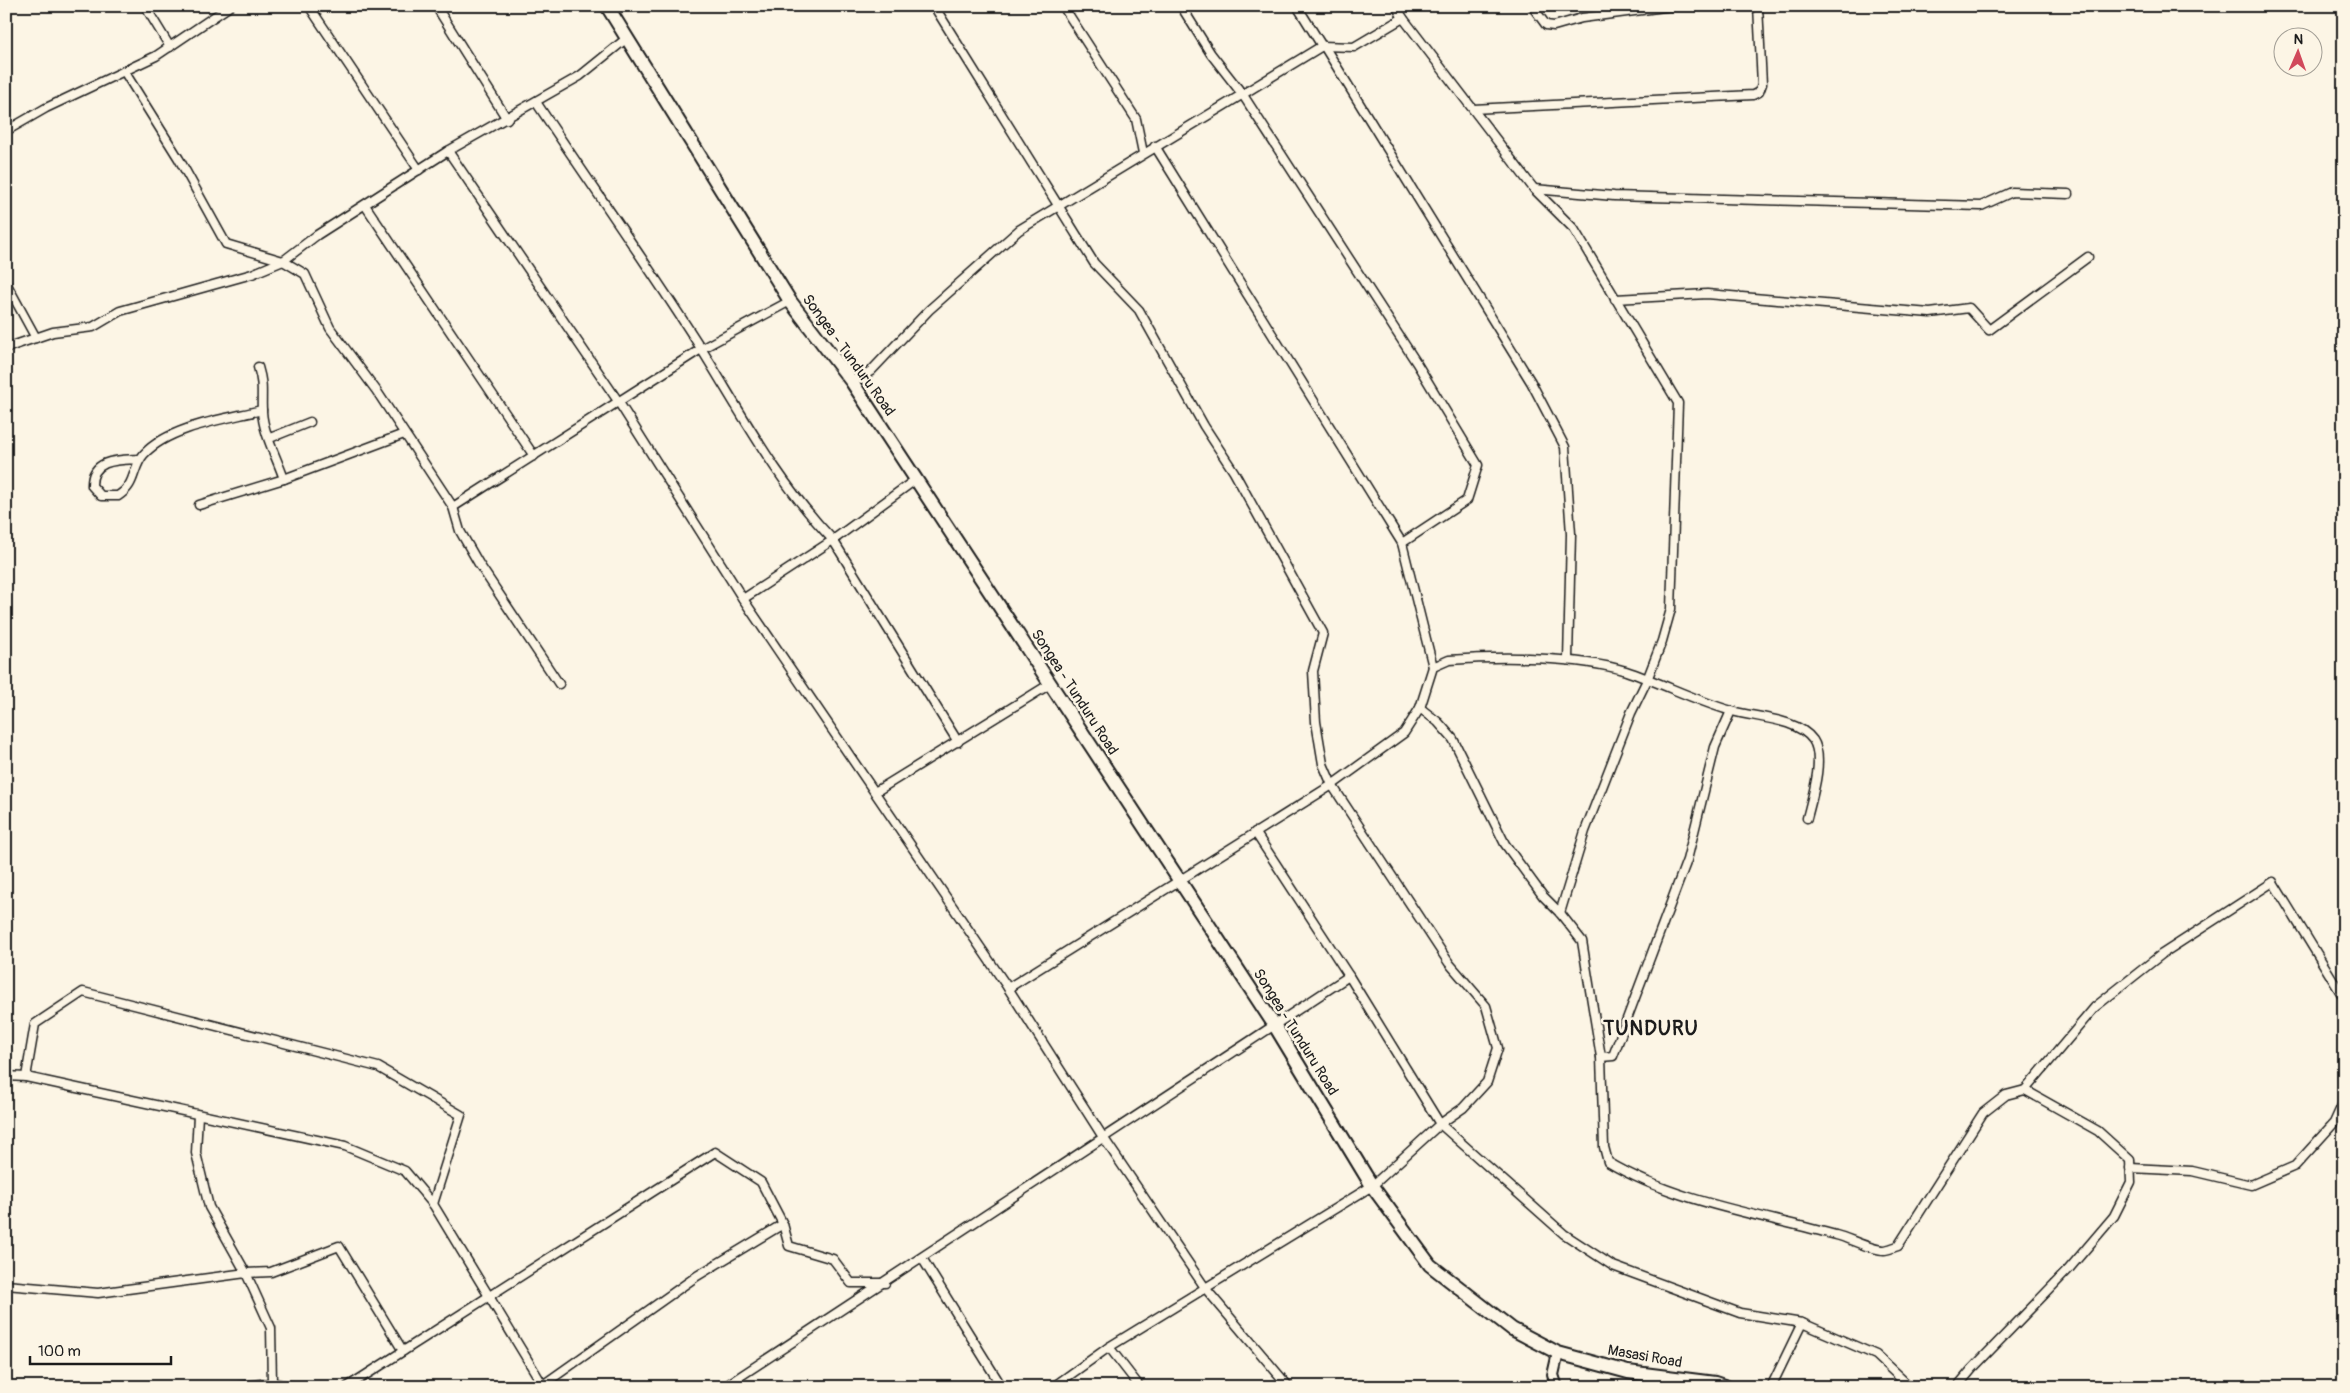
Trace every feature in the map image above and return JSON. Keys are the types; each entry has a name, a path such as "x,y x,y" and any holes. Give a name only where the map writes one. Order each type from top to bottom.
{"highway":[{"name":"Songea - Tunduru Road","path":"607,6 790,301 852,382 1275,1026 1372,1186 1430,1264 1512,1329 1558,1353"},
{"name":"Masasi Road","path":"1558,1353 1628,1372 1715,1383 1727,1387"}],"main road":[{"path":"1556,1387 1553,1374 1558,1353"}],"street":[{"path":"145,6 170,47"},
{"path":"6,131 46,108 170,47 230,6"},
{"path":"309,6 419,170"},
{"path":"436,6 507,119"},
{"path":"934,6 1094,263 1139,310 1204,426 1234,472 1323,633 1313,671 1316,722 1323,764 1332,785 1449,963 1486,1006 1498,1048 1486,1082 1463,1108 1440,1124 1372,1186 1109,1347 1053,1387"},
{"path":"1063,6 1136,119 1143,154"},
{"path":"1181,6 1211,54 1243,94 1416,362 1478,465 1467,500 1402,543"},
{"path":"1297,6 1526,373 1565,447 1572,534 1568,660"},
{"path":"1396,6 1403,18 1534,189 1574,229 1678,403 1671,609 1662,641 1647,680 1631,713 1585,831 1560,913"},
{"path":"1532,6 1546,25 1554,26 1582,18 1672,6"},
{"path":"1474,109 1753,95 1759,92 1762,84 1758,6"},
{"path":"852,382 871,372 929,310 1019,230 1323,46 1354,47 1403,18"},
{"path":"6,348 53,332 93,327 120,311 252,274 283,261 317,235 448,150 507,119 580,76 627,38"},
{"path":"124,71 179,159 226,244 283,261 304,274 330,328 453,507 460,531 479,564 559,684"},
{"path":"536,102 701,348 785,483 807,513 833,540 958,742"},
{"path":"1008,988 1332,785 1404,733 1420,708 1433,667 1402,543 1155,146"},
{"path":"448,150 618,401 743,599 1008,988 1103,1137 1206,1289 1289,1387"},
{"path":"1534,189 1614,196 1981,206 2012,192 2068,194"},
{"path":"365,205 534,456"},
{"path":"1615,299 1707,294 1930,313 1969,308 1989,330 2088,257"},
{"path":"6,284 36,338"},
{"path":"453,507 701,348 790,301"},
{"path":"258,368 264,388 262,410 284,479"},
{"path":"140,459 104,463 94,472 92,486 101,496 118,496 130,486 140,459 159,442 194,426 262,410"},
{"path":"270,438 310,422"},
{"path":"199,505 284,479 404,434"},
{"path":"743,599 833,540 915,480"},
{"path":"1433,667 1449,660 1467,658 1568,660 1595,663 1731,711 1794,726 1812,740 1818,753 1816,780 1807,818"},
{"path":"874,792 1050,684"},
{"path":"1420,708 1438,722 1453,739 1505,844 1543,896 1560,913 1582,941 1601,1057 1604,1146 1608,1162 1633,1177 1672,1190 1776,1222 1836,1235 1883,1250 1898,1246 1983,1113 2006,1095 2025,1090 2095,1007 2162,954 2273,882 2344,998"},
{"path":"1601,1057 1613,1056 1632,1009 1659,931 1687,860 1715,747 1731,711"},
{"path":"1255,832 1349,976 1440,1124 1564,1234 1613,1266 1740,1313 1802,1323 1876,1355 1910,1387"},
{"path":"724,1387 885,1283 1349,976"},
{"path":"26,1077 36,1024 83,992 378,1067 461,1115 433,1204"},
{"path":"6,1076 26,1077 345,1146 405,1171 433,1204 542,1386 697,1276 783,1224"},
{"path":"1957,1387 1972,1369 2068,1270 2114,1216 2131,1182 2130,1160 2098,1131 2025,1090"},
{"path":"2130,1168 2192,1171 2251,1185 2295,1166 2334,1123 2344,1101"},
{"path":"198,1115 196,1153 209,1207 246,1273 271,1328 272,1383"},
{"path":"347,1387 715,1152 762,1182 783,1224 790,1246 833,1259 851,1283 885,1283"},
{"path":"6,1285 98,1293 246,1273 271,1272 339,1246 403,1351"},
{"path":"922,1258 1002,1387"},
{"path":"1771,1387 1802,1323"},
{"path":"1109,1347 1140,1387"},
{"path":"232,1387 272,1383 297,1387"}],"district":[{"name":"TUNDURU","path":"1651,1028"}]}
